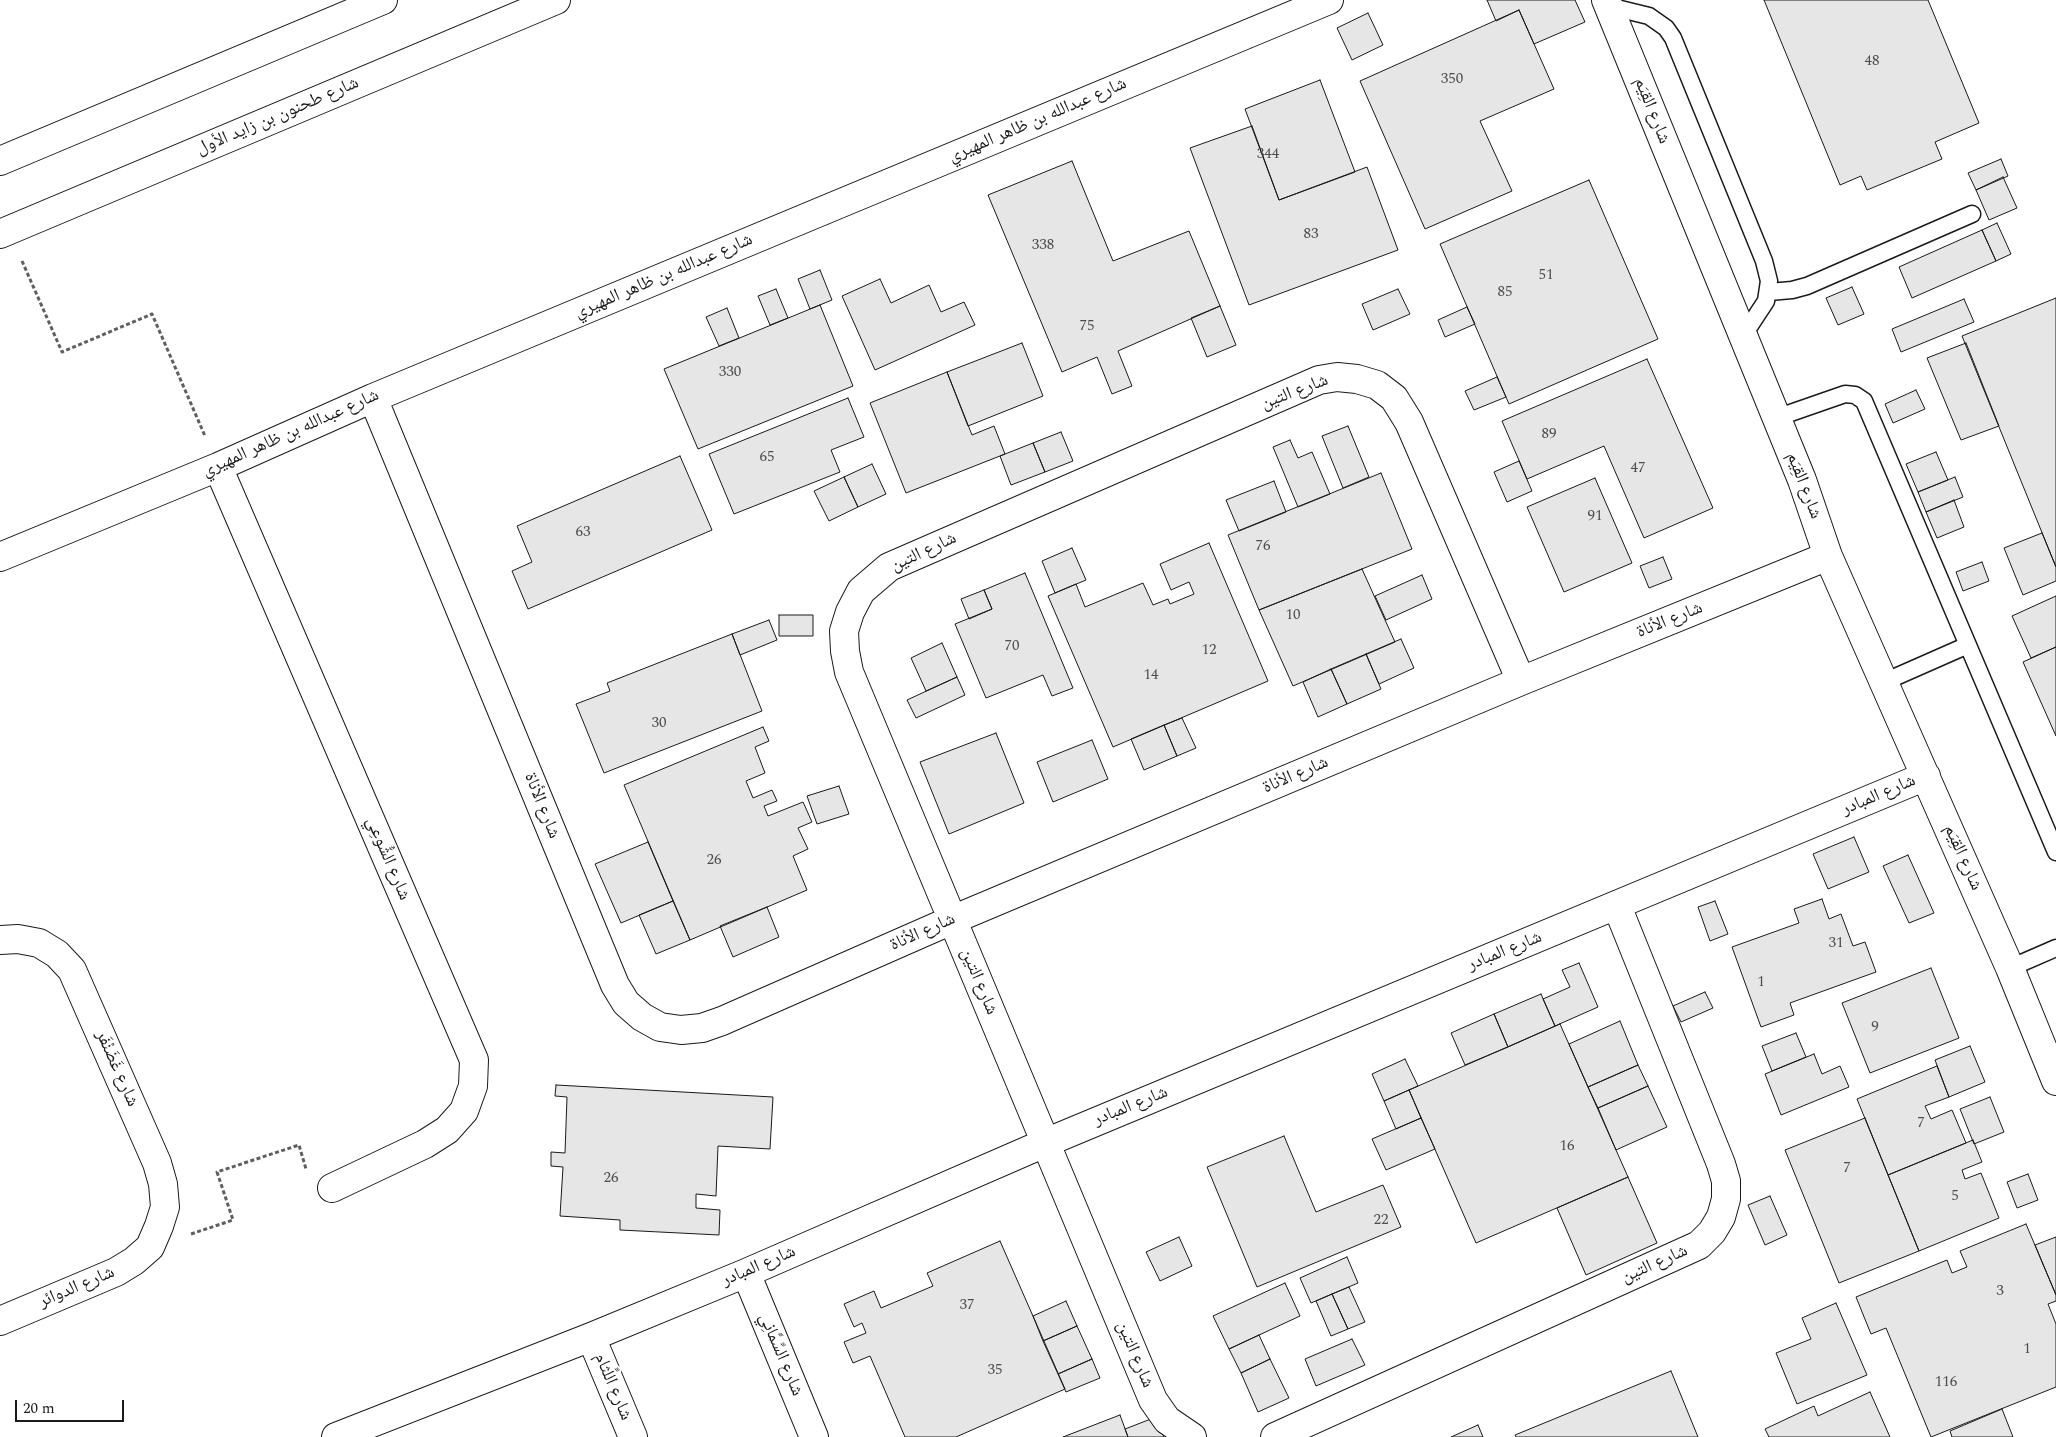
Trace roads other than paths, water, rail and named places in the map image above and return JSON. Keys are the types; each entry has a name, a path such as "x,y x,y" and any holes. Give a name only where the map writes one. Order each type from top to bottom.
{"street":[{"path":"0,162 383,0"},
{"name":"شارع طحنون بن زايد الأول","path":"0,234 556,0"},
{"name":"شارع عبدالله بن ظاهر المهيري","path":"0,557 218,466 373,398 1329,0"},
{"name":"شارع القِيَم","path":"1607,3 1802,480 1828,556 2010,968 2056,1082"},
{"name":"شارع التين","path":"1192,1437 1168,1420 1153,1400 849,672 844,631 850,612 861,591 888,567 1319,380 1337,377 1357,379 1377,385 1394,398 1409,422 1521,681"},
{"name":"شارع الأناة","path":"373,398 614,985 626,1003 642,1017 660,1027 681,1030 702,1028 952,920 1521,681 1828,556"},
{"name":"شارع الشُّوعِي","path":"218,466 474,1060 473,1086 464,1110 447,1130 425,1144 332,1188"},
{"name":"شارع المبادر","path":"336,1437 591,1338 746,1273 1045,1142 1618,906 1926,776"},
{"name":"شارع التين","path":"1275,1437 1699,1245 1712,1232 1721,1217 1726,1199 1726,1181 1722,1164 1618,906"},
{"name":"شارع غَضَنْفَر","path":"0,940 18,938 39,943 57,954 72,970 157,1163 163,1184 165,1206 150,1247"},
{"name":"شارع الدوائر","path":"0,1321 116,1272 134,1261 150,1247"},
{"name":"شارع السِّمَّانِي","path":"746,1273 814,1437"},
{"name":"شارع اللِّثام","path":"591,1338 633,1437"}],"lane":[{"path":"1607,3 1649,16 1666,28 1673,38 1767,270 1768,292 1766,301 1742,336"},
{"path":"1768,292 1792,290 1807,286 1972,214"},
{"path":"1776,418 1845,394 1856,395 1864,401 2056,852"},
{"path":"1884,682 1968,645"},
{"path":"2010,968 2056,948"}]}
